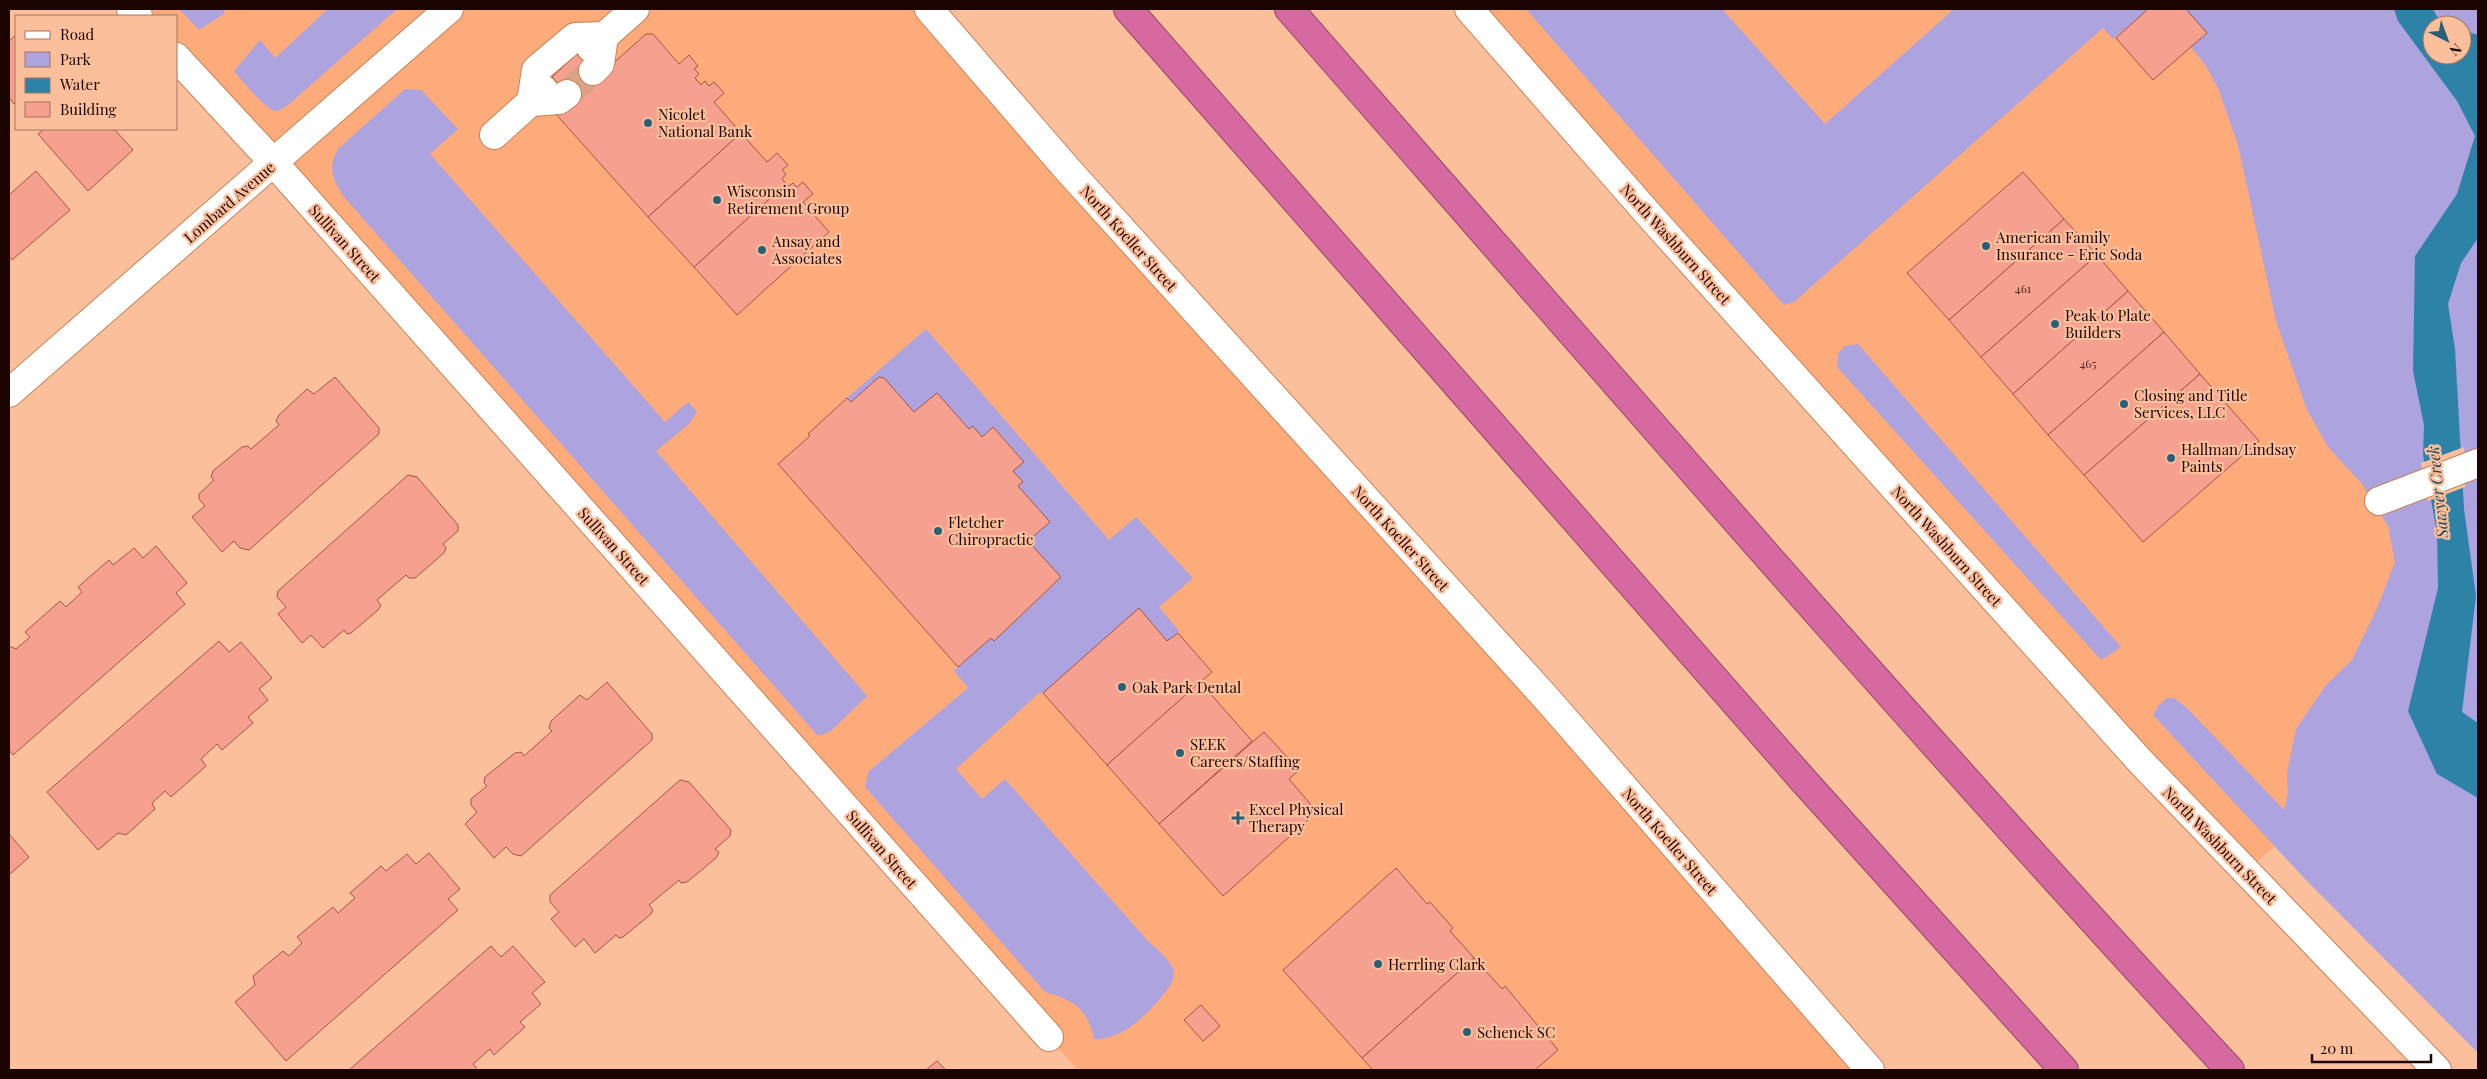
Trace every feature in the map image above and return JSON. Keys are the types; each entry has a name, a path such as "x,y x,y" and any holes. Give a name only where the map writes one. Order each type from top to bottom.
{"highway":[{"path":"1128,9 1796,772 2064,1070"},
{"path":"1289,9 1724,508 2139,972 2230,1070"}],"street":[{"name":"Lombard Avenue","path":"9,393 448,9"},
{"path":"587,64 604,36 635,9"},
{"name":"North Koeller Street","path":"929,9 1068,170 1547,699 1870,1070"},
{"name":"North Washburn Street","path":"1469,9 1657,223 2140,761 2438,1070"},
{"path":"531,102 536,70 575,37 604,36"},
{"name":"Sullivan Street","path":"178,59 274,162 1049,1037"},
{"path":"494,135 531,102 561,87"},
{"path":"2379,501 2478,463"}],"shaded area":[{"path":"131,9 929,9 1870,1070 1078,1070 178,59 178,15 137,15"},
{"path":"1469,9 2478,9 2478,661 2246,872"}],"green space":[{"path":"179,9 223,9 225,13 199,30"},
{"path":"328,9 397,9 288,105 277,111 273,110 254,94 234,71 260,40 275,58"},
{"path":"1526,9 1722,9 1825,124 1954,9 2148,9 2113,39 2103,28 1794,302 1784,305"},
{"path":"2186,9 2478,9 2478,1053 2305,879 2153,715 2158,706 2167,698 2174,698 2187,708 2284,810 2288,793 2287,773 2296,729 2326,685 2352,660 2378,606 2395,562 2388,526 2362,484 2328,447 2307,410 2276,321 2238,145 2218,88 2206,66 2191,47 2207,33"},
{"path":"405,89 421,90 458,129 430,154 665,422 688,402 697,412 689,424 656,451 867,696 831,731 818,736 344,197 334,179 332,168 338,149"},
{"path":"926,329 1109,540 1136,517 1193,578 1159,607 1179,631 1167,641 1138,609 1043,693 1039,693 956,769 982,799 1005,779 1173,968 1173,979 1169,987 1147,1012 1133,1025 1107,1038 1094,1039 1088,1020 1078,1007 1045,992 865,787 868,772 968,688 954,671 991,638 994,641 1060,579 1060,576 1028,541 1049,521 1018,486 1022,482 1013,471 1024,462 994,427 982,437 973,427 969,429 937,393 914,412 883,378 879,377 851,402 847,398"},
{"path":"1858,344 2121,647 2101,660 1837,367 1838,354 1845,346"}],"water":[{"path":"2394,9 2433,9 2436,15 2422,15 2422,54 2398,21"},
{"name":"Sawyer Creek","path":"2472,33 2478,35 2478,238 2461,263 2448,304 2455,349 2464,509 2476,596 2462,712 2478,723 2478,798 2437,774 2408,711 2438,588 2437,533 2423,455 2424,425 2413,371 2415,256 2457,194 2475,136 2457,101 2430,65 2472,65"}],"pier":[{"path":"2464,447 2465,487 2428,501 2421,463"}],"building":[{"path":"2148,9 2186,9 2207,33 2153,80 2116,38"},
{"name":"Nicolet National Bank","path":"646,34 653,34 679,64 689,55 698,66 694,69 699,74 695,78 701,85 705,81 709,86 714,82 724,93 714,102 741,133 648,217 554,112 570,97 552,77 577,54 598,77"},
{"path":"15,36 14,104 9,97 9,41"},
{"path":"43,130 115,130 133,150 88,191 38,134"},
{"name":"Wisconsin Retirement Group","path":"741,133 767,162 777,153 788,165 782,170 786,174 782,179 786,184 694,267 648,217"},
{"path":"36,171 70,210 12,260 9,256 9,195"},
{"name":"American Family Insurance - Eric Soda","path":"2023,172 2064,219 1949,320 1907,273"},
{"name":"Ansay and Associates","path":"803,182 813,194 803,202 829,232 737,315 694,267 786,184 789,186 793,183 797,187"},
{"path":"2064,219 2097,255 1981,357 1949,320"},
{"name":"Peak to Plate Builders","path":"2097,255 2128,291 2013,394 1981,357"},
{"path":"2128,291 2164,332 2048,435 2013,394"},
{"name":"Closing and Title Services, LLC","path":"2164,332 2200,374 2084,475 2048,435"},
{"name":"Hallman/Lindsay Paints","path":"2200,374 2259,441 2143,542 2084,475"},
{"path":"335,377 379,428 379,434 249,550 240,548 234,541 222,552 192,517 205,506 199,499 199,494 214,480 211,477 213,471 242,447 248,446 251,449 279,425 276,421 279,415 307,389 314,394"},
{"name":"Fletcher Chiropractic","path":"879,377 884,378 914,412 937,393 969,429 973,426 982,437 993,427 1024,462 1013,471 1023,482 1018,486 1050,522 1028,541 1060,578 994,641 991,638 958,667 778,464 810,436 808,434 847,398 851,402"},
{"path":"408,475 417,477 458,525 458,531 443,544 446,548 444,553 415,578 409,578 406,575 377,600 381,605 378,610 351,633 347,634 344,630 323,648 311,635 302,643 278,614 286,607 277,597 278,591"},
{"path":"156,546 187,583 176,593 185,604 13,755 9,750 9,646 16,649 30,637 25,632 60,601 66,607 82,592 78,587 109,560 113,565 134,548 143,558"},
{"name":"Oak Park Dental","path":"1139,608 1167,641 1178,633 1212,672 1107,765 1043,693"},
{"path":"219,641 229,652 241,642 272,678 259,689 268,700 248,717 253,723 222,750 217,744 201,759 206,766 171,797 165,791 152,803 155,809 126,835 118,833 98,850 47,792"},
{"path":"607,682 652,734 652,740 521,856 513,854 506,847 494,858 465,824 477,812 471,805 471,799 487,786 484,783 485,777 515,753 521,752 524,756 552,731 549,728 551,721 580,695 587,700"},
{"name":"SEEK Careers/Staffing","path":"1200,682 1252,741 1159,824 1107,765"},
{"name":"Excel Physical Therapy","path":"1264,732 1299,770 1289,779 1317,812 1223,896 1159,824"},
{"path":"680,780 689,782 731,830 730,836 715,849 719,852 716,858 687,882 681,883 679,880 649,905 653,910 651,914 623,937 619,938 616,935 595,953 584,939 575,947 551,919 559,912 550,902 550,895"},
{"path":"9,834 29,857 9,875"},
{"path":"429,853 460,889 448,899 458,910 286,1061 235,1002 255,985 253,976 283,951 289,956 302,943 297,937 333,907 338,913 355,898 350,893 381,866 386,871 407,854 416,864"},
{"name":"Herrling Clark","path":"1396,868 1427,904 1430,902 1453,928 1450,931 1474,958 1362,1058 1283,970"},
{"path":"491,946 501,957 513,946 545,982 532,993 541,1004 520,1022 525,1027 494,1055 490,1049 473,1064 478,1070 349,1070"},
{"name":"Schenck SC","path":"1474,958 1502,989 1505,986 1558,1050 1535,1070 1373,1070 1362,1058"},
{"path":"1201,1005 1220,1026 1203,1041 1184,1020"},
{"path":"937,1061 946,1070 926,1070"}],"tunnel":[{"path":"567,94 593,71"}],"place":[{"name":"Nicolet National Bank","path":"648,123"},
{"name":"Wisconsin Retirement Group","path":"717,200"},
{"name":"American Family Insurance - Eric Soda","path":"1986,246"},
{"name":"Ansay and Associates","path":"762,250"},
{"name":"Peak to Plate Builders","path":"2055,324"},
{"name":"Closing and Title Services, LLC","path":"2124,404"},
{"name":"Hallman/Lindsay Paints","path":"2171,458"},
{"name":"Fletcher Chiropractic","path":"938,531"},
{"name":"Oak Park Dental","path":"1122,687"},
{"name":"SEEK Careers/Staffing","path":"1180,753"},
{"name":"Excel Physical Therapy","path":"1238,818"},
{"name":"Herrling Clark","path":"1378,964"},
{"name":"Schenck SC","path":"1467,1032"}]}
